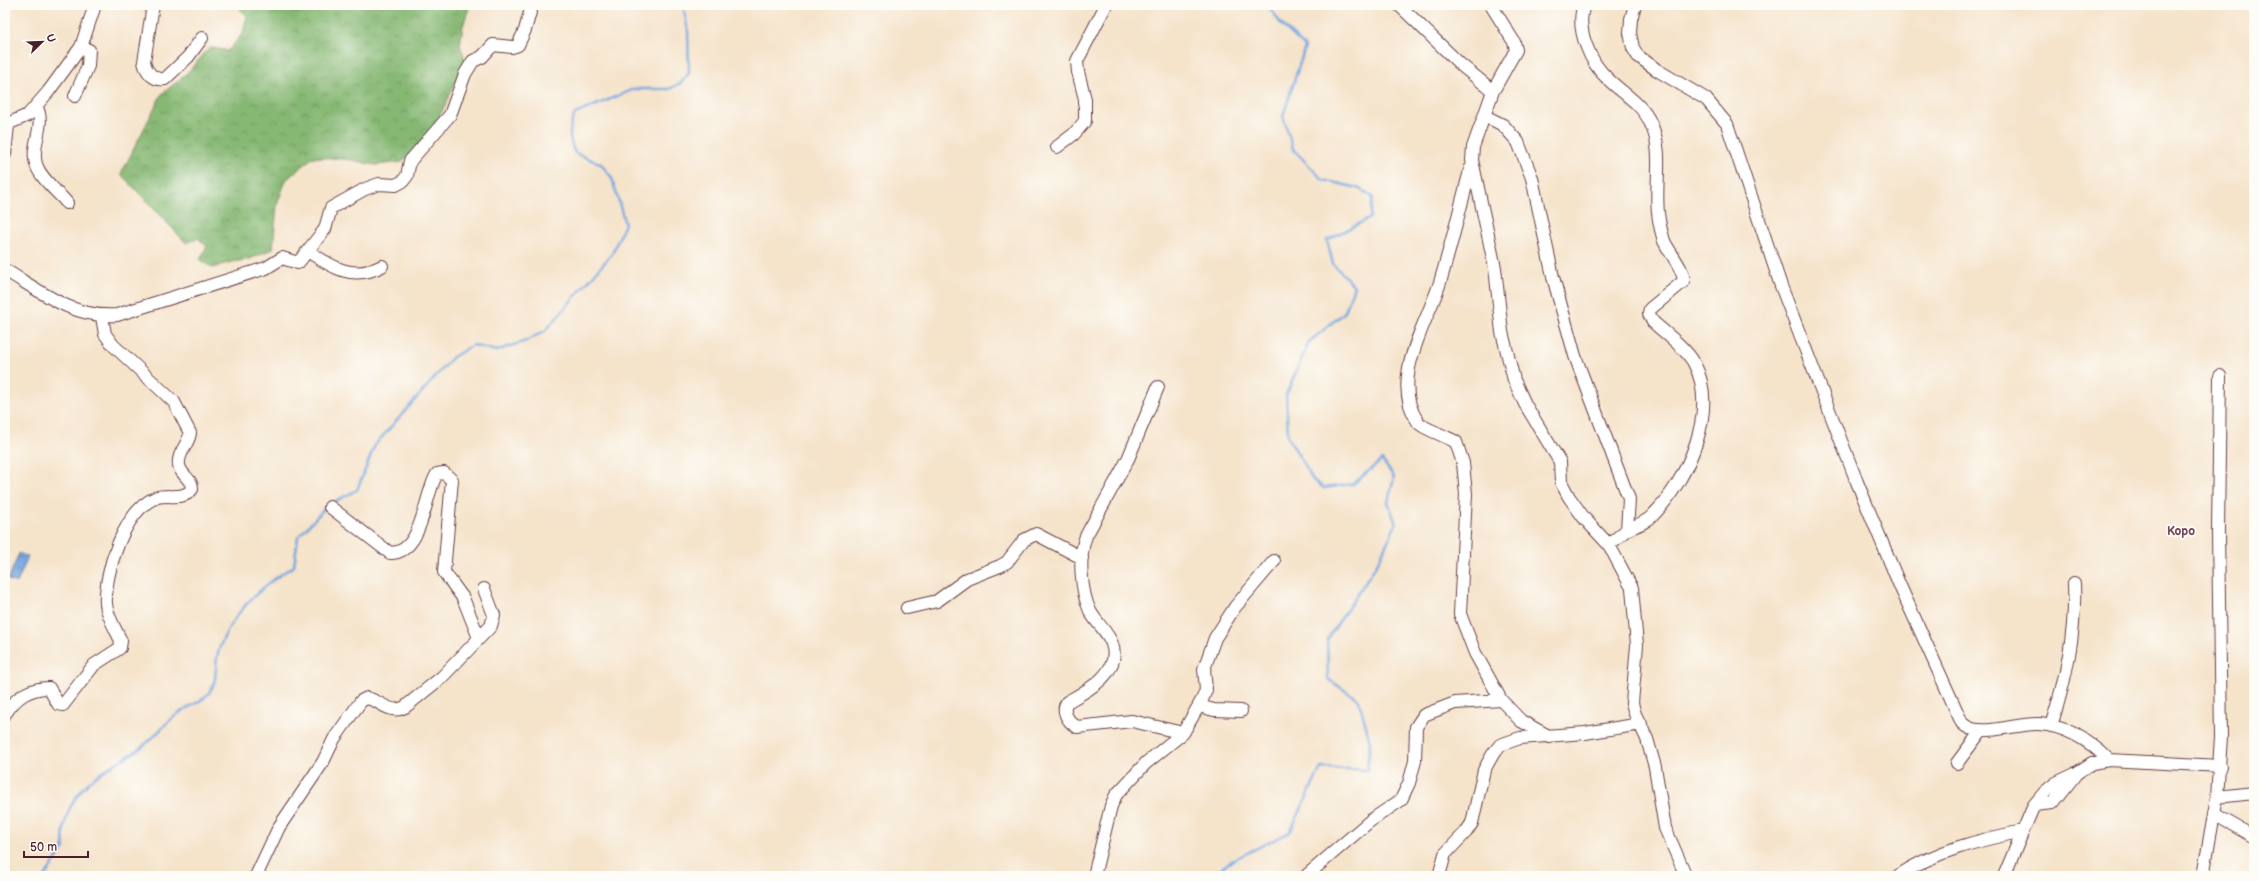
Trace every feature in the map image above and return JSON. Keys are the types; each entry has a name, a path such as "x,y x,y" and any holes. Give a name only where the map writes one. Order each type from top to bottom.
{"street":[{"path":"5,154 7,125 28,115 81,48 95,5"},
{"path":"153,5 144,62 147,70 154,78 165,79 188,57 202,38"},
{"path":"5,270 74,310 102,317 117,315 266,268 282,258 298,263 325,229 331,208 365,189 379,184 396,184 403,181 407,176 410,161 450,115 466,74 473,62 482,57 493,45 512,47 521,42 532,5"},
{"path":"1057,147 1074,134 1085,120 1085,99 1078,72 1077,61 1106,5"},
{"path":"1399,5 1455,60 1493,91"},
{"path":"1491,5 1514,42 1516,50 1493,91 1473,146 1472,165 1441,280 1413,349 1408,382 1411,407 1419,424 1456,442 1460,451 1466,494 1460,614 1475,653 1500,700 1521,721 1550,737"},
{"path":"1584,5 1581,25 1583,37 1598,66 1606,78 1640,105 1655,132 1658,144 1658,218 1665,241 1684,280 1650,310 1649,314 1654,322 1694,362 1699,377 1704,402 1696,442 1685,469 1663,504 1654,515 1644,523 1627,530 1610,545"},
{"path":"1635,5 1631,20 1630,34 1633,48 1638,56 1657,70 1706,99 1727,124 1781,286 1900,586 1958,717 1966,727 1981,731 2028,724 2051,726 2087,739 2109,760"},
{"path":"75,96 90,59 89,50 81,48"},
{"path":"36,106 41,121 35,162 43,176 67,203"},
{"path":"1485,116 1503,125 1518,142 1532,178 1553,277 1575,356 1629,499 1627,530"},
{"path":"1472,165 1494,268 1502,332 1514,380 1525,404 1560,462 1561,482 1572,503 1610,545 1630,584 1633,594 1637,645 1632,695 1635,714 1647,739 1655,767 1665,828 1686,876"},
{"path":"308,251 346,272 365,273 382,266"},
{"path":"5,714 18,698 32,690 41,688 49,688 58,704 63,705 94,666 120,648 121,641 106,603 116,546 122,534 149,501 161,496 181,496 192,489 191,483 181,470 179,464 182,451 190,433 181,412 174,402 113,345 105,334 102,317"},
{"path":"2203,876 2217,797 2221,737 2218,531 2220,376"},
{"path":"1158,388 1131,453 1086,536 1082,558 1084,588 1089,608 1111,642 1113,658 1109,670 1098,683 1089,691 1066,704 1065,709 1068,719 1075,726 1080,727 1132,721 1183,732"},
{"path":"330,507 390,553 395,553 408,545 420,527 437,474 444,472 449,475 452,480 444,572 463,598 479,638"},
{"path":"907,608 937,601 967,579 1000,566 1006,562 1024,540 1036,534 1082,558"},
{"path":"1094,876 1111,806 1116,795 1146,763 1183,732 1199,706 1206,690 1204,669 1215,638 1235,607 1274,561"},
{"path":"2051,726 2062,690 2070,651 2074,621 2074,583"},
{"path":"256,876 279,827 323,762 334,739 361,701 367,698 372,699 391,710 400,710 442,676 491,626 494,619 484,589"},
{"path":"1306,876 1370,821 1401,800 1409,783 1415,761 1416,727 1424,715 1454,703 1500,700"},
{"path":"1199,706 1214,710 1241,711"},
{"path":"1440,876 1445,854 1466,832 1472,823 1481,778 1493,754 1500,745 1511,740 1599,732 1641,724"},
{"path":"1957,763 1981,731"},
{"path":"2004,876 2034,805 2052,785 2075,774 2092,763 2109,760 2220,766"},
{"path":"2217,797 2254,793"},
{"path":"2214,814 2254,837"},
{"path":"1898,876 1912,866 1934,856 1977,841 2023,831"}],"green space":[{"path":"236,5 470,5 463,26 460,45 467,64 456,82 434,128 402,162 376,165 345,159 313,157 286,180 277,205 273,249 250,259 227,263 213,268 200,260 207,246 198,238 186,243 121,174 161,95 188,72 210,47 228,51 243,33 247,16"}],"water":[{"path":"19,553 28,557 17,583 8,580"}],"waterway":[{"path":"330,504 357,490 375,445 453,357 473,345 496,351 526,341 545,331 612,254 625,224 612,178 601,164 575,153 570,138 571,124 575,114 634,89 669,89 681,83 689,73 688,31 683,5"},
{"path":"1210,876 1233,860 1290,832 1321,768 1367,770 1370,742 1359,700 1328,679 1327,640 1377,564 1396,524 1388,502 1394,477 1382,460 1353,484 1324,488 1313,480 1288,437 1286,395 1309,342 1345,312 1354,286 1333,264 1327,240 1370,218 1373,197 1358,188 1323,180 1293,149 1283,116 1305,47 1281,24 1268,5"},
{"path":"45,876 64,848 64,827 70,807 82,790 89,782 103,771 143,746 179,713 207,695 215,680 218,653 230,626 248,602 270,582 294,566 298,537 326,507"}],"district":[{"name":"Kopo","path":"2181,531"}]}
